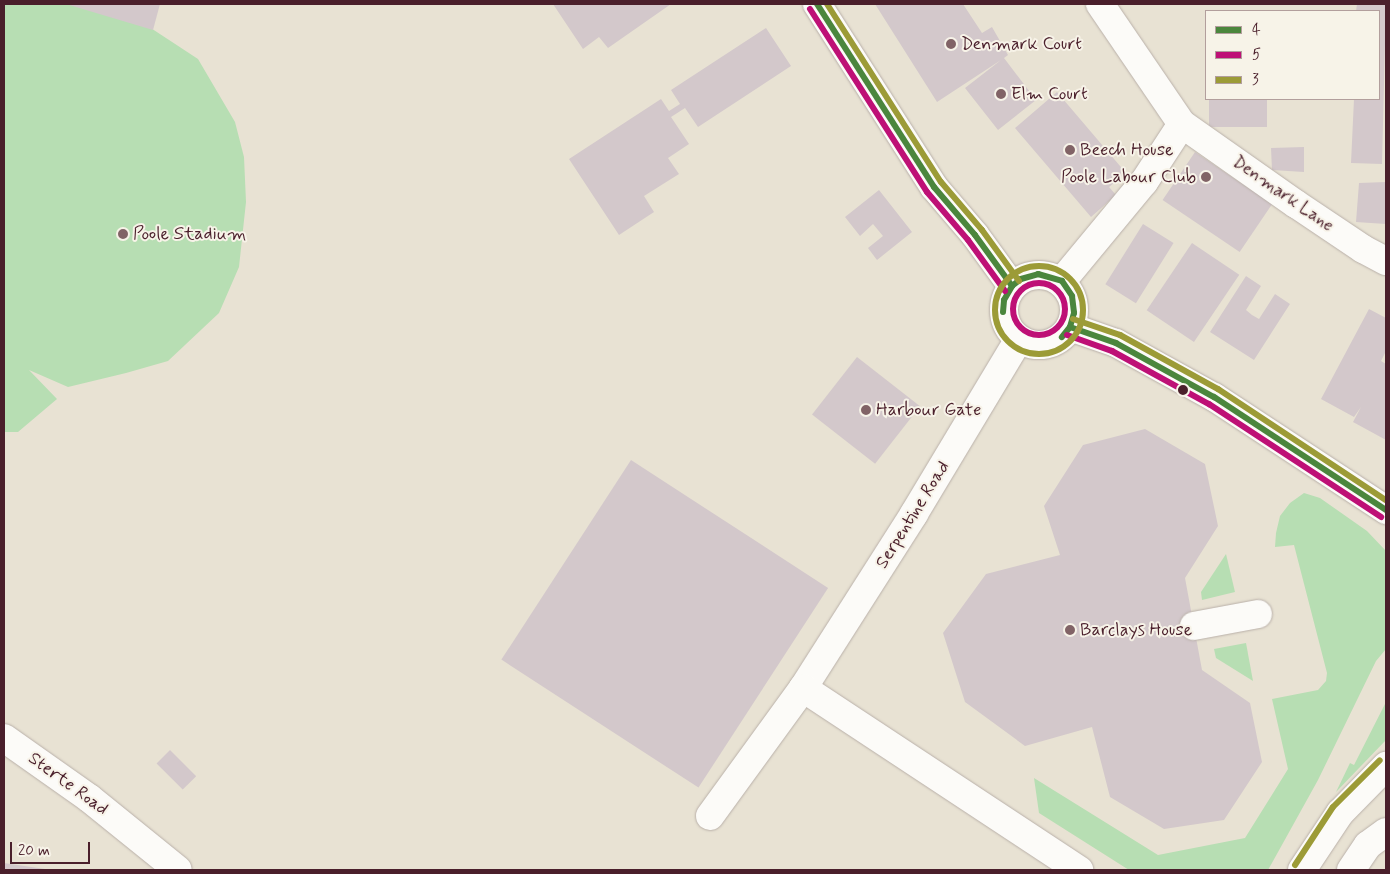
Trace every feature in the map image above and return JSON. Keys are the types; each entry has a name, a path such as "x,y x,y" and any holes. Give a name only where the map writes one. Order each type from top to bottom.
{"street":[{"path":"817,4 934,187 975,236 1012,286"},
{"name":"Denmark Lane","path":"1100,4 1182,124 1296,204 1364,249 1386,261"},
{"path":"1062,281 1144,182 1182,124"},
{"path":"1038,274 1062,281 1072,296 1074,313 1070,327 1062,337 1043,345 1031,344 1019,339 1010,331 1003,312 1004,300 1012,286 1021,278 1038,274"},
{"path":"1070,327 1116,343 1214,397 1386,510"},
{"name":"Serpentine Road","path":"710,816 803,688 914,514 1019,339"},
{"path":"1194,626 1258,614"},
{"path":"803,688 1079,870"},
{"name":"Sterte Road","path":"4,738 88,798 178,870"},
{"path":"1302,870 1340,813 1386,766"},
{"path":"1350,870 1368,845 1386,832"}],"green space":[{"name":"Poole Stadium","path":"4,4 132,4 134,17 198,59 235,122 244,157 246,202 239,267 219,313 168,361 68,387 29,370 57,399 18,432 4,432"},
{"path":"1304,493 1320,498 1367,531 1386,551 1386,649 1376,661 1318,780 1268,870 1129,870 1039,813 1034,778 1158,855 1245,838 1288,769 1272,699 1318,690 1326,681 1327,673 1294,545 1275,547 1280,516 1290,503"},
{"path":"1226,554 1235,592 1202,600 1201,592"},
{"path":"1246,643 1253,681 1216,658 1214,649"},
{"path":"1386,702 1386,740 1336,792 1350,763 1354,765"}],"building":[{"path":"66,4 160,4 153,30"},
{"path":"553,4 671,4 608,48 599,37 583,49"},
{"name":"Denmark Court","path":"875,4 963,4 982,33 992,27 1008,55 1004,58 1036,100 998,130 965,88 1001,60 937,102"},
{"path":"1357,4 1386,4 1382,164 1351,163 1354,100 1380,100 1380,10 1356,10"},
{"path":"766,28 791,66 698,127 685,108 671,117 689,144 668,158 679,174 644,196 654,212 619,235 569,159 661,99 669,111 680,104 671,90"},
{"name":"Beech House","path":"1057,92 1126,173 1109,187 1116,195 1091,217 1015,128"},
{"path":"1209,100 1267,100 1267,127 1209,127"},
{"path":"1304,147 1304,172 1272,170 1271,148"},
{"name":"Poole Labour Club","path":"1195,152 1272,204 1240,252 1163,200"},
{"path":"1386,182 1386,224 1356,222 1359,183"},
{"path":"879,190 912,232 877,260 868,248 883,236 873,224 860,236 845,217"},
{"path":"1143,224 1174,243 1136,303 1105,284"},
{"path":"1192,243 1239,275 1194,342 1147,310"},
{"path":"1246,276 1261,286 1246,310 1252,315 1259,319 1275,294 1290,304 1254,360 1210,332"},
{"path":"1369,309 1386,318 1386,351 1381,361 1386,364 1386,440 1353,422 1361,407 1354,417 1321,399"},
{"name":"Harbour Gate","path":"857,357 920,406 875,464 812,415"},
{"name":"Barclays House","path":"1145,429 1205,464 1218,526 1185,578 1202,670 1250,703 1262,762 1224,820 1164,829 1110,797 1092,727 1025,746 965,702 943,633 986,574 1060,555 1044,506 1083,445"},
{"path":"631,460 828,588 698,788 501,660"},
{"path":"170,750 196,776 183,790 157,763"},
{"path":"4,863 45,869 4,870"}],"transit line":[{"name":"4","path":"817,4 934,187 975,235 1012,286"},
{"name":"3","path":"827,4 941,182 982,230 1019,281"},
{"name":"5","path":"810,9 927,192 968,240 1005,291"},
{"name":"3","path":"1039,266 1056,269 1064,273 1076,285 1080,293 1083,310 1080,327 1076,335 1064,347 1056,351 1039,354 1022,351 1014,347 1002,335 998,327 995,310 998,293 1002,285 1014,273 1022,269 1039,266"},
{"name":"4","path":"1003,312 1004,300 1012,286 1021,279 1038,274 1062,281 1072,296 1074,313 1070,327 1062,337"},
{"name":"5","path":"1034,283 1044,283 1058,290 1065,304 1065,309 1065,314 1058,328 1044,335 1034,335 1024,331 1017,324 1013,314 1013,304 1017,294 1024,287 1034,283"},
{"name":"3","path":"1073,319 1120,335 1218,389 1386,500"},
{"name":"4","path":"1070,327 1116,343 1214,397 1386,510"},
{"name":"5","path":"1067,335 1112,351 1209,404 1381,517"},
{"name":"3","path":"1295,865 1333,807 1380,760"}],"place":[{"name":"Denmark Court","path":"951,44"},
{"name":"Elm Court","path":"1001,94"},
{"name":"Beech House","path":"1070,150"},
{"name":"Poole Labour Club","path":"1206,177"},
{"name":"Poole Stadium","path":"123,234"},
{"name":"Harbour Gate","path":"866,410"},
{"name":"Barclays House","path":"1070,630"}]}
